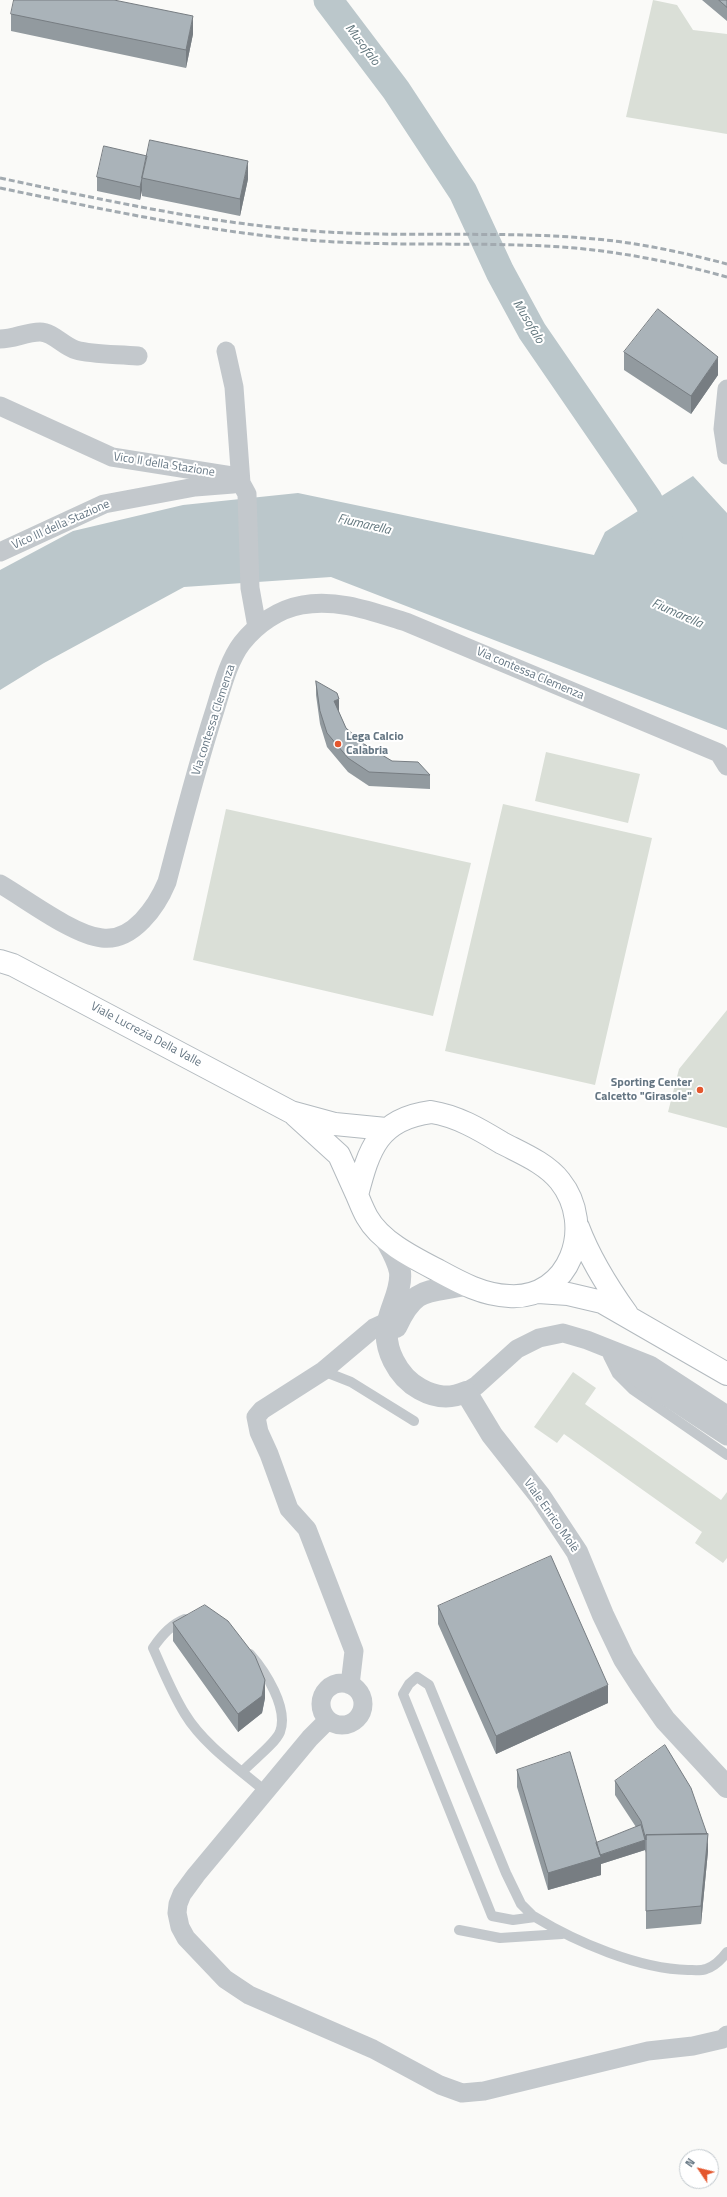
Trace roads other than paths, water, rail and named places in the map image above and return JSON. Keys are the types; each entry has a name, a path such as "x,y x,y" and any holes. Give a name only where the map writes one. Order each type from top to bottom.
{"main road":[{"name":"Viale Lucrezia Della Valle","path":"0,961 13,965 291,1112 335,1124 386,1129"},
{"name":"Viale Lucrezia Della Valle","path":"291,1112 339,1155 367,1218 385,1238 465,1285 484,1293 510,1296 538,1292 568,1294 602,1302 629,1316 727,1374"},
{"name":"Viale Lucrezia Della Valle","path":"357,1195 368,1159 386,1129 407,1116 431,1112 447,1114 478,1128 546,1168 559,1180 567,1192 587,1251 629,1316"},
{"name":"Viale Lucrezia Della Valle","path":"538,1292 552,1283 573,1255 578,1227"}],"street":[{"path":"0,339 10,339 40,332 51,335 63,344 77,350 138,356"},
{"path":"226,351 234,387 244,488 250,588 257,627"},
{"path":"727,389 723,429 727,455"},
{"name":"Vico II della Stazione","path":"0,406 112,457 232,476 244,488"},
{"name":"Vico III della Stazione","path":"0,552 104,504 195,487 244,488"},
{"name":"Via contessa Clemenza","path":"0,884 55,918 88,934 102,938 116,937 128,932 142,920 160,898 167,882 200,755 230,668 241,644 257,627 286,610 308,604 335,604 375,612 406,622 719,753 727,766"},
{"path":"385,1238 397,1259 400,1273 399,1287 388,1322 386,1334 397,1369 415,1387 429,1394 443,1398 456,1396 476,1386 517,1349 539,1338 563,1333 603,1346 650,1365 727,1415"},
{"path":"390,1347 403,1312 418,1294 429,1290 465,1285"},
{"path":"350,1685 354,1651 307,1529 289,1509 269,1454 259,1432 256,1417 262,1410 323,1371 360,1338 374,1328 388,1322"},
{"path":"603,1346 640,1379 727,1436"},
{"name":"Viale Enrico Molè","path":"466,1392 492,1435 540,1496 577,1552 603,1615 624,1659 642,1687 665,1720 727,1787"},
{"path":"340,1683 350,1685 361,1696 362,1709 359,1715 347,1724 334,1723 328,1720 322,1712 321,1705 324,1693 333,1685 340,1683"},
{"path":"328,1720 266,1791 187,1888 178,1904 177,1914 180,1927 186,1938 225,1978 249,1995 373,2049 440,2086 462,2093 484,2091 648,2051 693,2046 723,2039 727,2035"}],"lane":[{"path":"603,1346 617,1374 633,1390 727,1456"},
{"path":"323,1371 351,1382 414,1421"},
{"path":"193,1616 179,1621 159,1639 153,1648 171,1690 186,1716 220,1755 266,1791"},
{"path":"242,1772 272,1743 280,1731 282,1715 278,1699 264,1670 243,1646"},
{"path":"535,1917 513,1920 492,1916 403,1694 409,1684 417,1677 429,1685 506,1873 521,1904 535,1917 562,1934 632,1960 669,1970 705,1970 720,1961 727,1952"},
{"path":"459,1930 500,1938 562,1934"}],"water":[{"name":"Fiumarella","path":"693,476 727,513 727,730 331,577 184,587 44,663 0,690 0,570 73,531 183,505 298,493 594,555 605,532"}],"waterway":[{"name":"Musofalo","path":"328,0 396,90 463,192 500,272 532,331 648,500 668,539"}],"railway":[{"path":"0,178 163,211 286,229 364,234 512,235 585,238 649,246 727,264"},
{"path":"0,188 159,220 239,232 352,243 511,245 575,248 652,259 727,277"}],"place":[{"name":"Lega Calcio Calabria","path":"338,744"},
{"name":"Sporting Center Calcetto \"Girasole\"","path":"700,1090"}]}
